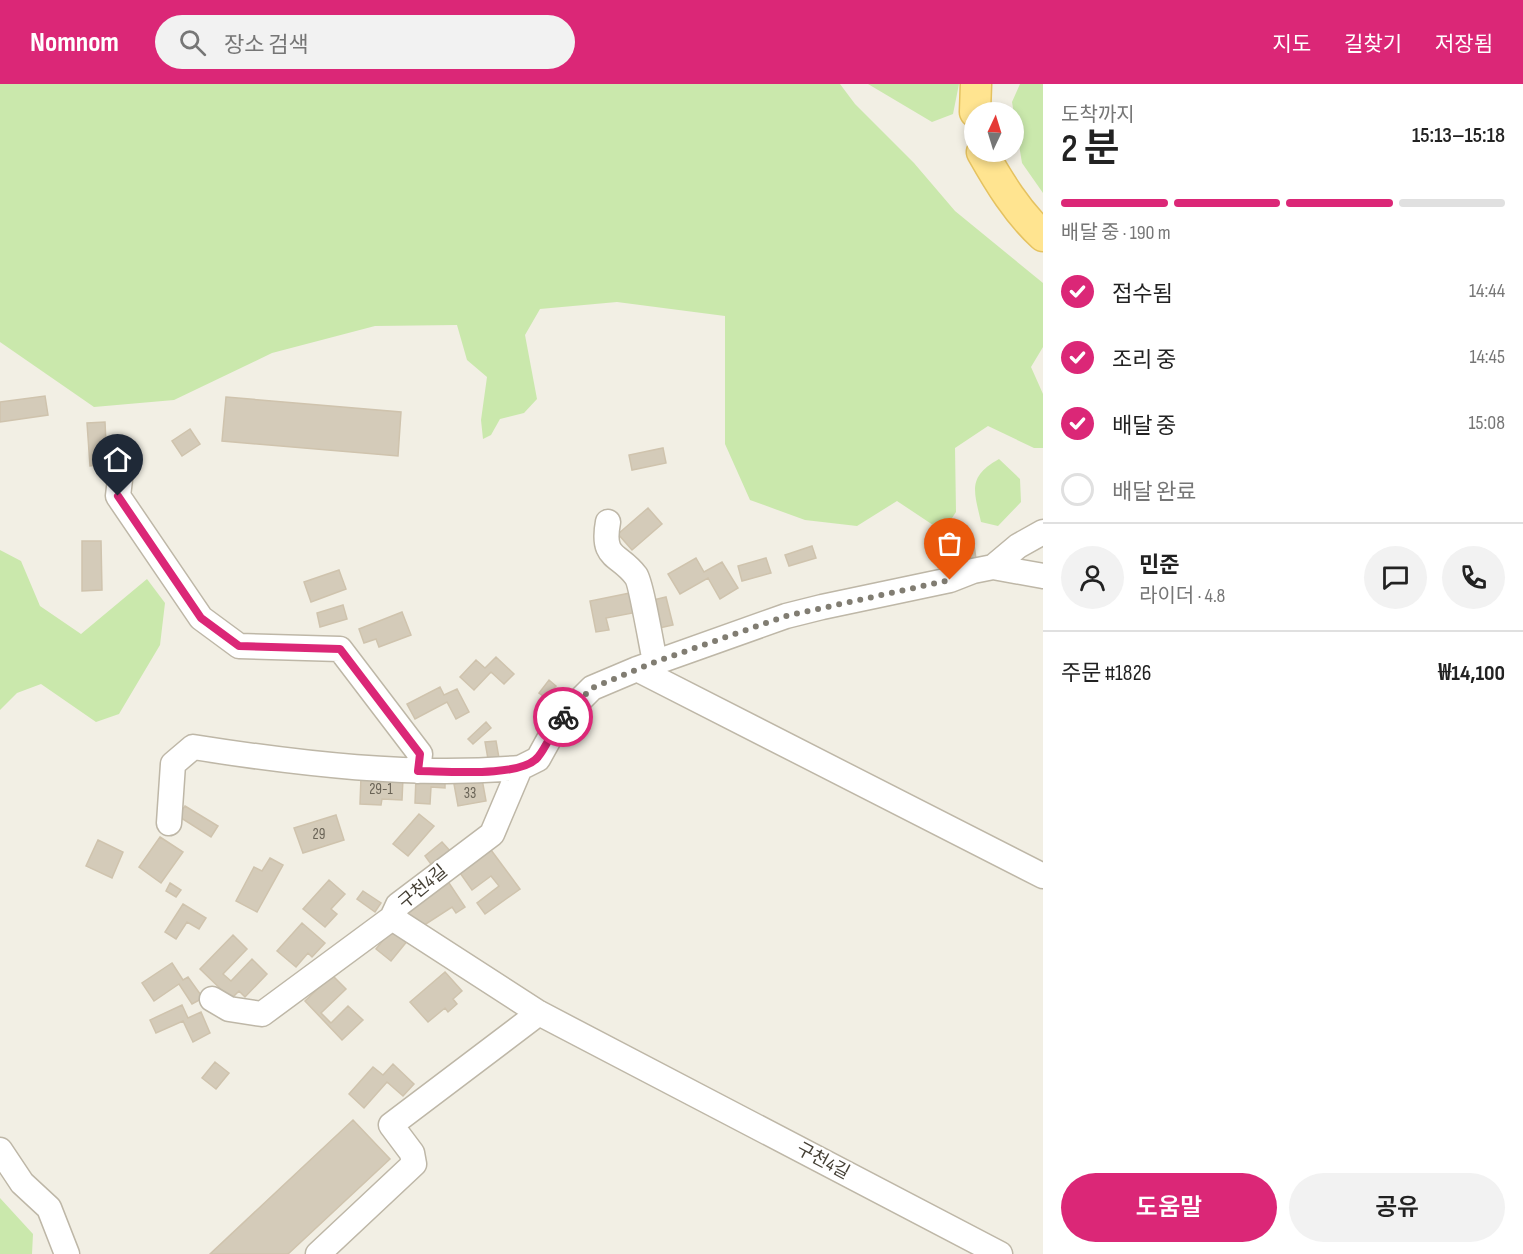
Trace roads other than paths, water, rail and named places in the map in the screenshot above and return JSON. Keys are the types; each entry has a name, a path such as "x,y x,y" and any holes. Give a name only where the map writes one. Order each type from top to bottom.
{"main road":[{"path":"975,102 976,84"},
{"path":"988,162 1000,184 1043,236"}],"lane":[{"path":"122,471 118,496 201,618 239,646 340,649 420,754 418,771"},
{"path":"608,522 606,537 612,556 636,576 646,666 1043,876"},
{"path":"993,567 1018,546 1043,532"},
{"name":"구천4길","path":"1000,1254 539,1012 392,918 398,905 492,834 520,768 538,759 559,722 592,688 646,666 786,616 950,580 993,567 1043,576"},
{"path":"169,823 173,764 193,747 278,760 418,771 472,772 520,768"},
{"path":"212,999 229,1009 262,1014 392,918"},
{"path":"318,1254 414,1164 412,1153 392,1125 539,1012"},
{"path":"0,1150 21,1183 49,1208 67,1254"}]}
